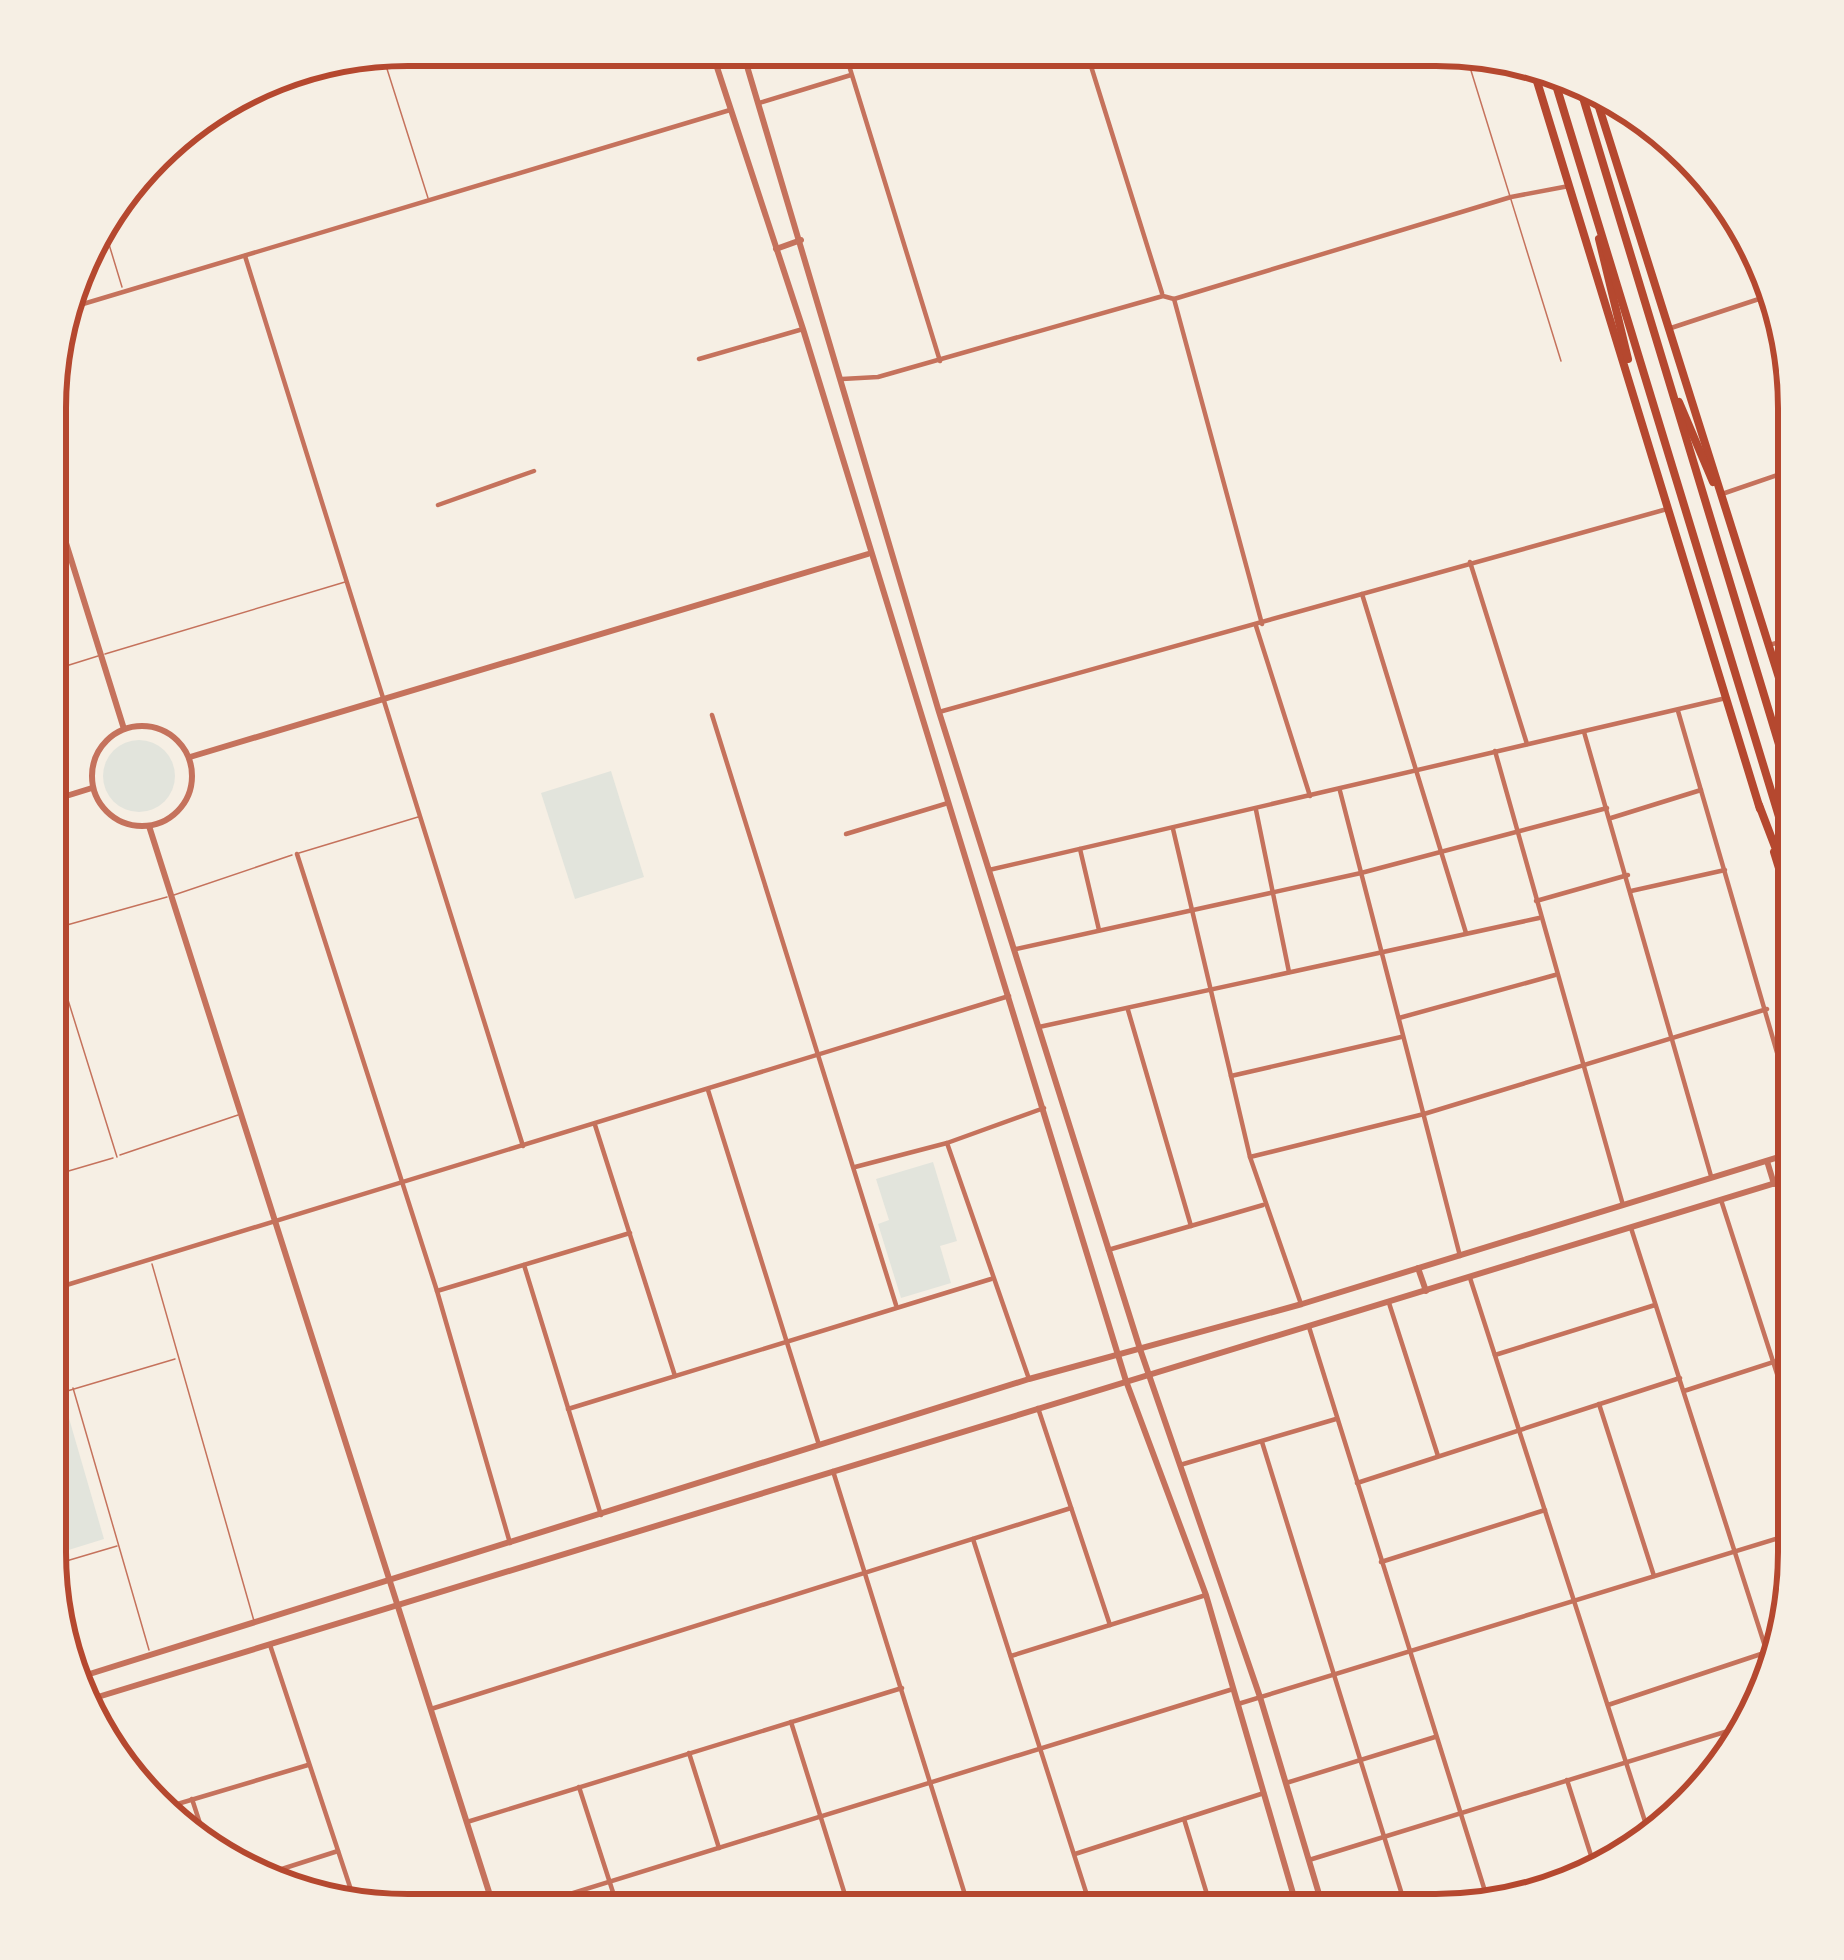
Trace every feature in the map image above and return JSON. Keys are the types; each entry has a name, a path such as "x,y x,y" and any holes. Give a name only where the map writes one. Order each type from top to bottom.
{"main road":[{"path":"1537,82 1777,863"},
{"path":"1557,89 1777,811"},
{"path":"1584,100 1777,738"},
{"path":"1599,108 1777,676"},
{"path":"1592,209 1646,436"},
{"path":"1668,377 1728,517"},
{"path":"1759,805 1777,852"}],"street":[{"path":"1091,66 1163,296"},
{"path":"717,67 1045,1108 1126,1381 1206,1594 1294,1893"},
{"path":"748,67 939,712 1140,1349 1260,1697 1319,1893"},
{"path":"849,67 940,361"},
{"path":"759,103 851,75"},
{"path":"83,304 731,110"},
{"path":"842,379 940,361 1163,296 1174,299 1511,197 1570,185"},
{"path":"776,249 801,241"},
{"path":"245,256 523,1146"},
{"path":"1669,328 1760,298"},
{"path":"1174,299 1259,625 1310,796"},
{"path":"699,359 802,329"},
{"path":"438,505 534,471"},
{"path":"1722,494 1777,475"},
{"path":"939,712 1670,508"},
{"path":"66,546 124,729"},
{"path":"190,757 868,554"},
{"path":"1470,562 1527,744"},
{"path":"1362,594 1466,935"},
{"path":"1767,646 1777,643"},
{"path":"989,870 1726,698"},
{"path":"1678,711 1777,1047"},
{"path":"712,716 896,1305"},
{"path":"124,729 162,730 190,757 193,780 186,803 169,820 149,826 122,824 103,809 92,788 97,752 124,729"},
{"path":"1584,732 1712,1178"},
{"path":"1495,751 1623,1205"},
{"path":"66,796 92,788"},
{"path":"1340,789 1460,1256"},
{"path":"1611,818 1701,790"},
{"path":"846,833 948,803"},
{"path":"1016,949 1361,873 1607,808"},
{"path":"1256,810 1289,972"},
{"path":"149,826 466,1822 493,1893"},
{"path":"1173,830 1250,1157 1301,1304"},
{"path":"1080,849 1099,930"},
{"path":"297,854 437,1291 510,1543"},
{"path":"1630,891 1725,870"},
{"path":"1536,901 1628,875"},
{"path":"1040,1028 1539,918"},
{"path":"1399,1018 1555,975"},
{"path":"67,1285 1009,996"},
{"path":"1128,1010 1191,1226"},
{"path":"1250,1157 1424,1114 1767,1010"},
{"path":"1232,1076 1403,1036"},
{"path":"708,1090 819,1446"},
{"path":"855,1167 947,1143 1045,1108"},
{"path":"595,1125 674,1376"},
{"path":"947,1143 1028,1379"},
{"path":"89,1674 1028,1379 1301,1304 1777,1158"},
{"path":"1767,1161 1774,1184"},
{"path":"98,1697 1777,1183"},
{"path":"1721,1200 1777,1372"},
{"path":"1108,1250 1263,1204"},
{"path":"1631,1228 1765,1644"},
{"path":"437,1291 630,1233"},
{"path":"524,1265 602,1514"},
{"path":"1418,1268 1426,1291"},
{"path":"1470,1278 1645,1821"},
{"path":"568,1409 992,1279"},
{"path":"1390,1303 1438,1456"},
{"path":"1495,1355 1656,1304"},
{"path":"1309,1328 1484,1889"},
{"path":"1684,1391 1777,1361"},
{"path":"1357,1483 1680,1378"},
{"path":"1599,1404 1654,1576"},
{"path":"1038,1408 1110,1625"},
{"path":"1180,1465 1337,1418"},
{"path":"1262,1442 1402,1893"},
{"path":"833,1471 965,1893"},
{"path":"431,1709 1071,1508"},
{"path":"1381,1562 1545,1510"},
{"path":"973,1539 1086,1893"},
{"path":"1238,1704 1777,1539"},
{"path":"1010,1656 1206,1594"},
{"path":"270,1645 350,1888"},
{"path":"1608,1706 1762,1654"},
{"path":"466,1822 902,1688"},
{"path":"573,1893 1233,1689"},
{"path":"790,1722 844,1893"},
{"path":"1309,1860 1727,1731"},
{"path":"1286,1783 1436,1737"},
{"path":"689,1753 719,1848"},
{"path":"178,1804 310,1765"},
{"path":"1568,1780 1591,1856"},
{"path":"579,1787 613,1893"},
{"path":"1074,1854 1264,1793"},
{"path":"192,1799 199,1822"},
{"path":"1184,1819 1207,1893"},
{"path":"281,1869 338,1851"}],"lane":[{"path":"386,67 428,198"},
{"path":"1470,68 1561,361"},
{"path":"108,244 123,291"},
{"path":"66,666 347,582"},
{"path":"66,925 419,817"},
{"path":"67,995 117,1156"},
{"path":"67,1171 241,1114"},
{"path":"151,1261 254,1622"},
{"path":"67,1390 178,1358"},
{"path":"74,1388 150,1655"},
{"path":"67,1561 119,1545"}],"shaded area":[{"path":"139,740 165,750 175,776 165,802 139,812 113,802 103,776 113,750"},
{"path":"611,771 644,877 575,899 541,793"},
{"path":"933,1162 957,1241 940,1246 951,1283 901,1298 878,1224 889,1220 876,1179"},
{"path":"67,1411 104,1539 67,1550"}]}
